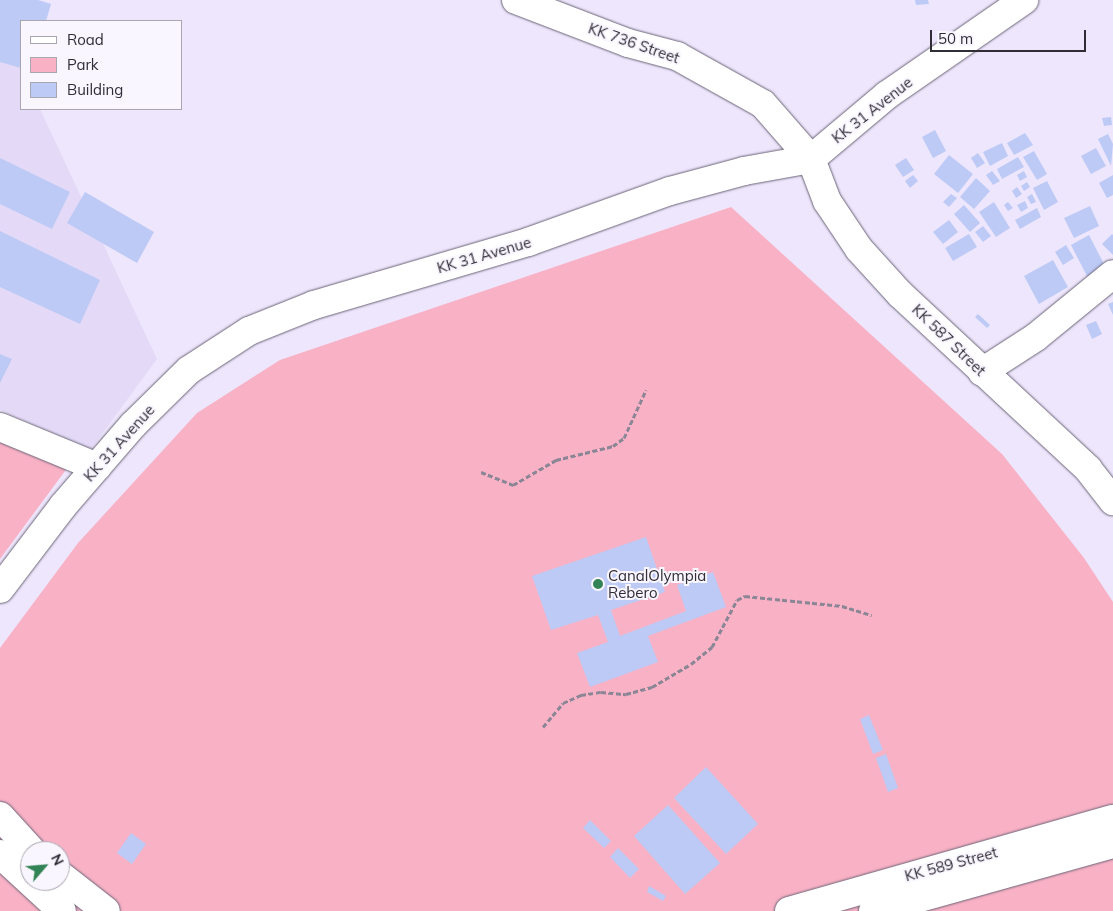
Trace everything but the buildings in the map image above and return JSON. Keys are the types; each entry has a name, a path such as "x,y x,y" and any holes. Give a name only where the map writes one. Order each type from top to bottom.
{"street":[{"name":"KK 736 Street","path":"516,0 628,43 677,56 763,104 811,159"},
{"name":"KK 31 Avenue","path":"0,589 97,467 189,370 249,332 314,304 528,242 670,191 744,171 811,159 887,95 1024,0"},
{"name":"KK 587 Street","path":"811,159 827,201 859,249 982,372 1088,468 1113,501"},
{"path":"982,372 1036,337 1113,274"},
{"path":"0,427 97,467"},
{"path":"0,816 23,841"},
{"name":"KK 589 Street","path":"788,911 1113,819"},
{"name":"KK 589 Street","path":"873,911 1113,844"},
{"path":"0,854 62,911"},
{"path":"70,883 106,911"}],"path":[{"path":"481,472 513,485 556,460 613,446 624,438 646,390"},
{"path":"543,727 563,703 581,695 601,692 626,694 652,687 691,664 712,646 737,600 745,596 842,606 872,615"}],"shaded area":[{"path":"6,39 20,68 20,110 40,110 157,359 91,449 0,410 0,42"}],"green space":[{"path":"731,207 1002,454 1084,558 1113,602 1113,911 0,911 0,648 78,543 197,413 280,360"},
{"path":"0,436 68,467 0,559"}],"place":[{"name":"CanalOlympia Rebero","path":"598,584"}]}
